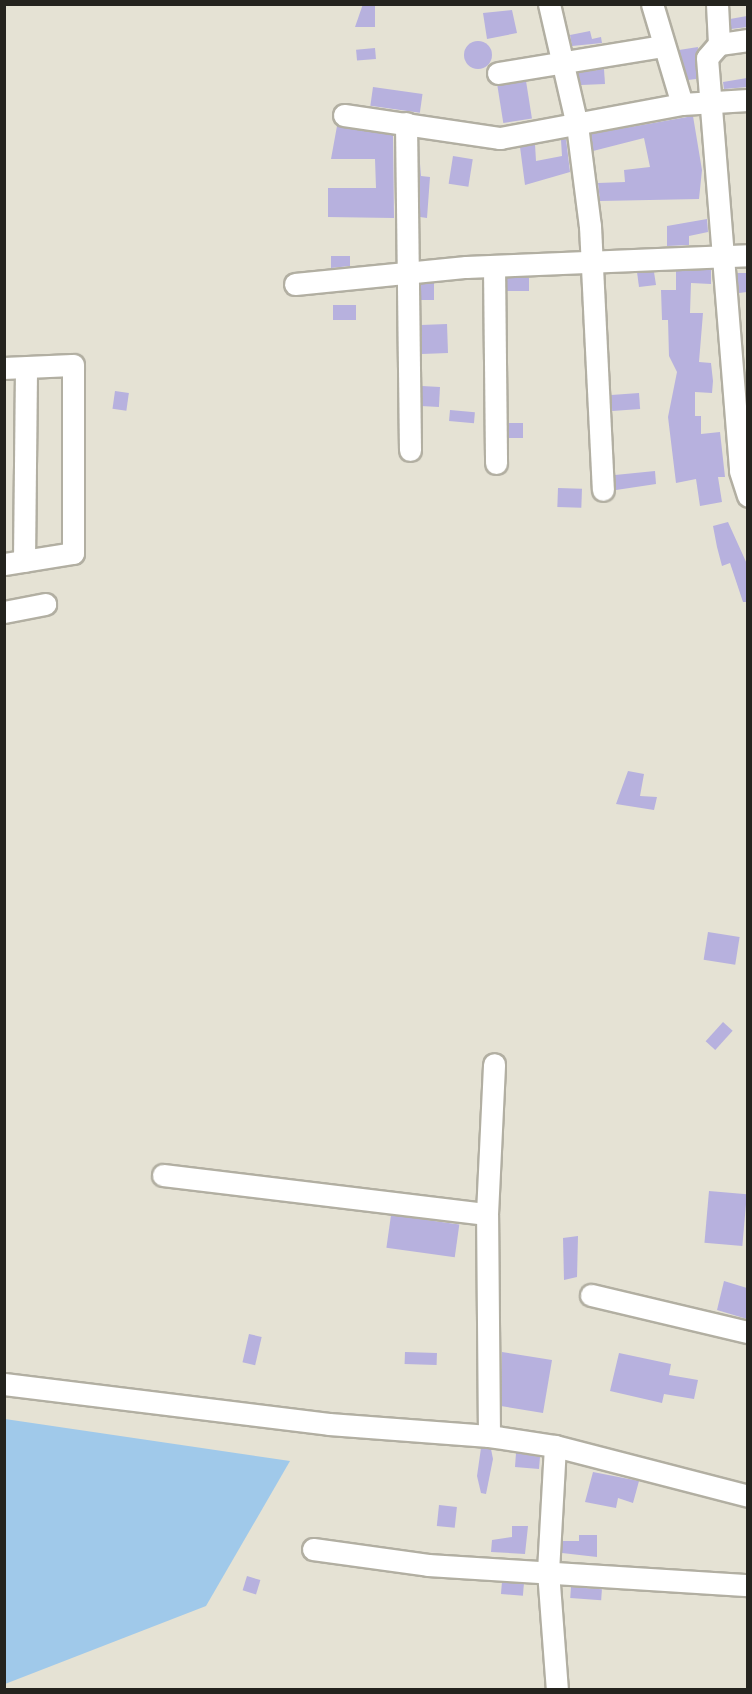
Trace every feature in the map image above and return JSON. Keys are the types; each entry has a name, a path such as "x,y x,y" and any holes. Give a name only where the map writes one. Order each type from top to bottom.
{"street":[{"path":"549,4 577,125 592,262 603,490"},
{"path":"652,4 662,46 682,104"},
{"path":"717,4 719,44"},
{"path":"747,40 719,44 707,57 712,104 737,255 740,471 747,496"},
{"path":"498,73 662,46"},
{"path":"344,115 500,138 682,104 712,104 747,100"},
{"path":"406,123 406,272 410,450"},
{"path":"295,284 406,272 494,266 737,255"},
{"path":"494,266 496,463"},
{"path":"4,368 73,365 73,553 14,563 26,368"},
{"path":"4,612 45,604"},
{"path":"489,1436 487,1214 494,1064"},
{"path":"164,1176 487,1214"},
{"path":"591,1294 747,1332"},
{"path":"4,1384 328,1424 489,1436 555,1446 747,1496"},
{"path":"555,1446 548,1570 557,1689"},
{"path":"313,1550 428,1564 548,1570 747,1585"}],"water":[{"path":"5,1419 290,1461 206,1606 5,1684"}],"building":[{"path":"363,4 375,4 375,27 355,27"},
{"path":"512,10 517,33 487,39 483,13"},
{"path":"747,16 747,27 731,29 730,19"},
{"path":"590,31 592,39 601,37 602,43 572,46 570,35"},
{"path":"478,41 488,45 492,55 488,65 478,69 468,65 464,55 468,45"},
{"path":"698,47 696,79 688,80 679,50"},
{"path":"375,48 376,59 357,61 356,50"},
{"path":"604,69 605,84 581,85 578,73"},
{"path":"747,78 747,87 724,89 723,82"},
{"path":"526,81 532,119 503,123 497,86"},
{"path":"373,87 423,94 420,113 370,106"},
{"path":"693,116 702,170 699,199 600,201 598,183 625,182 624,170 650,167 644,138 593,151 591,134"},
{"path":"337,126 393,135 394,218 328,217 328,188 376,188 375,159 331,159"},
{"path":"566,139 570,172 525,185 520,147 535,144 536,161 562,156 561,140"},
{"path":"419,151 421,176 430,177 427,218 420,217"},
{"path":"453,156 473,159 468,187 449,184"},
{"path":"707,219 708,232 689,236 689,245 667,246 667,226"},
{"path":"331,256 350,256 350,266 331,268"},
{"path":"711,269 711,284 691,283 690,313 703,313 699,362 711,363 713,381 712,393 695,392 695,416 701,416 701,434 720,432 725,477 718,477 722,502 700,506 696,479 676,483 668,417 677,372 669,356 668,320 662,320 661,290 676,290 676,271"},
{"path":"637,272 654,272 656,285 639,287"},
{"path":"737,273 747,273 747,292 739,293"},
{"path":"507,278 529,278 529,291 507,291"},
{"path":"421,283 434,283 434,300 421,300"},
{"path":"333,305 356,305 356,320 333,320"},
{"path":"447,324 448,353 422,354 421,325"},
{"path":"422,386 440,387 439,407 421,406"},
{"path":"115,391 129,393 126,411 112,409"},
{"path":"639,393 640,409 612,411 611,395"},
{"path":"450,410 475,412 474,423 449,421"},
{"path":"508,423 523,423 523,438 508,438"},
{"path":"655,471 656,484 616,490 615,475"},
{"path":"558,488 582,489 581,508 557,507"},
{"path":"728,522 747,564 747,602 743,602 730,563 722,566 717,547 713,526"},
{"path":"628,771 644,774 640,796 657,797 654,810 616,804"},
{"path":"708,932 740,937 735,965 704,960"},
{"path":"723,1022 733,1031 715,1050 706,1041"},
{"path":"709,1191 747,1194 742,1246 704,1243"},
{"path":"391,1215 459,1225 455,1257 386,1248"},
{"path":"578,1236 577,1277 564,1280 563,1238"},
{"path":"724,1281 747,1288 747,1319 717,1310"},
{"path":"249,1334 262,1337 255,1365 242,1362"},
{"path":"405,1352 437,1353 437,1365 405,1364"},
{"path":"502,1352 552,1360 543,1413 501,1406"},
{"path":"619,1353 671,1364 669,1375 698,1380 694,1399 664,1394 662,1403 610,1391"},
{"path":"481,1448 491,1449 493,1459 486,1494 481,1493 477,1476"},
{"path":"516,1453 540,1457 539,1469 515,1467"},
{"path":"593,1472 639,1481 633,1503 618,1498 616,1508 585,1502"},
{"path":"439,1505 457,1507 455,1528 437,1526"},
{"path":"512,1526 528,1526 525,1554 491,1552 492,1540 512,1537"},
{"path":"579,1535 597,1535 597,1557 562,1553 562,1541 579,1541"},
{"path":"247,1576 260,1580 256,1594 243,1590"},
{"path":"502,1582 524,1584 523,1596 501,1594"},
{"path":"571,1587 602,1589 601,1600 570,1598"}]}
